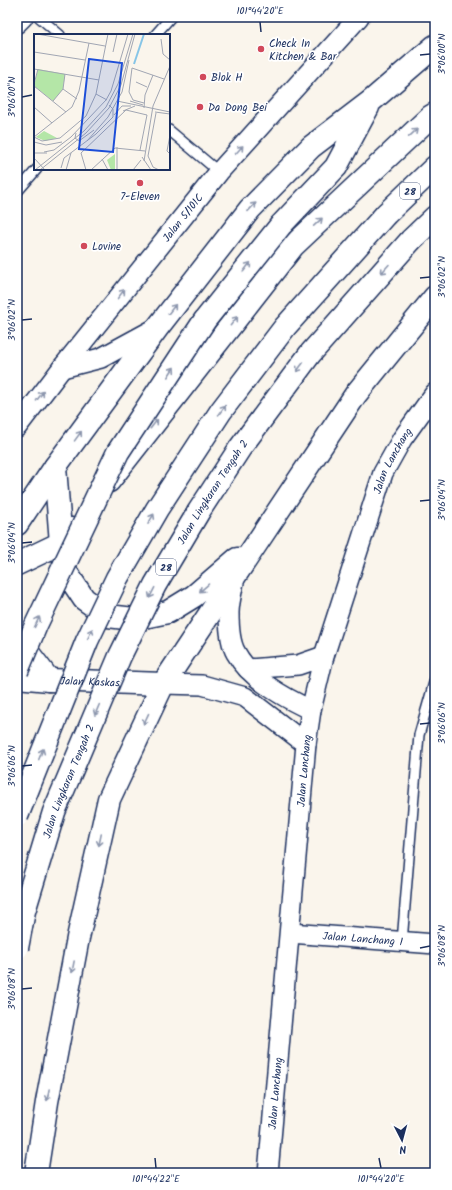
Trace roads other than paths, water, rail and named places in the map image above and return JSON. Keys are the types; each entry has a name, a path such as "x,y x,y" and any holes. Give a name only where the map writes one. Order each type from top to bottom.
{"main road":[{"path":"17,524 55,467 158,327 250,209 311,146 370,102 435,46"},
{"path":"17,671 36,625 118,452 205,320 281,225 336,167 370,102"},
{"path":"17,564 61,543 293,246 435,114"},
{"name":"28","path":"17,816 87,641 117,578 157,510 221,411 285,327 386,214 435,167"},
{"name":"Jalan Lingkaran Tengah 2","path":"17,948 24,912 54,812 120,656 155,585 199,511 240,448 310,354 411,240 435,217"},
{"path":"36,1173 47,1102 75,954 109,799 163,684 236,574 254,544 356,394 435,297"},
{"path":"55,467 61,543 66,572 84,600 108,616 134,619 168,612 194,596 254,544"},
{"path":"17,638 49,680"},
{"name":"Jalan Kaskas","path":"17,677 49,680 163,684"}],"street":[{"path":"17,23 23,17"},
{"name":"Jalan 5/101C","path":"17,427 62,368 219,172 359,17"},
{"path":"62,368 101,358 158,327"},
{"name":"Jalan Lanchang","path":"268,1173 306,744 311,710 324,656 383,473 402,439 434,395"},
{"path":"236,574 229,612 231,634 235,652 248,669 284,698 311,710"},
{"path":"248,669 298,665 324,656"},
{"path":"163,684 202,685 244,697 306,744"},
{"name":"Jalan Lanchang 1","path":"290,933 435,944"}],"lane":[{"path":"39,17 59,34"},
{"path":"156,34 171,17"},
{"path":"170,131 219,172"},
{"path":"17,192 36,170"},
{"path":"402,942 418,735 435,679"}],"place":[{"name":"Check In Kitchen & Bar","path":"261,49"},
{"name":"Blok H","path":"203,77"},
{"name":"Da Dong Bei","path":"200,107"},
{"name":"7-Eleven","path":"140,183"},
{"name":"Lovine","path":"84,246"}]}
